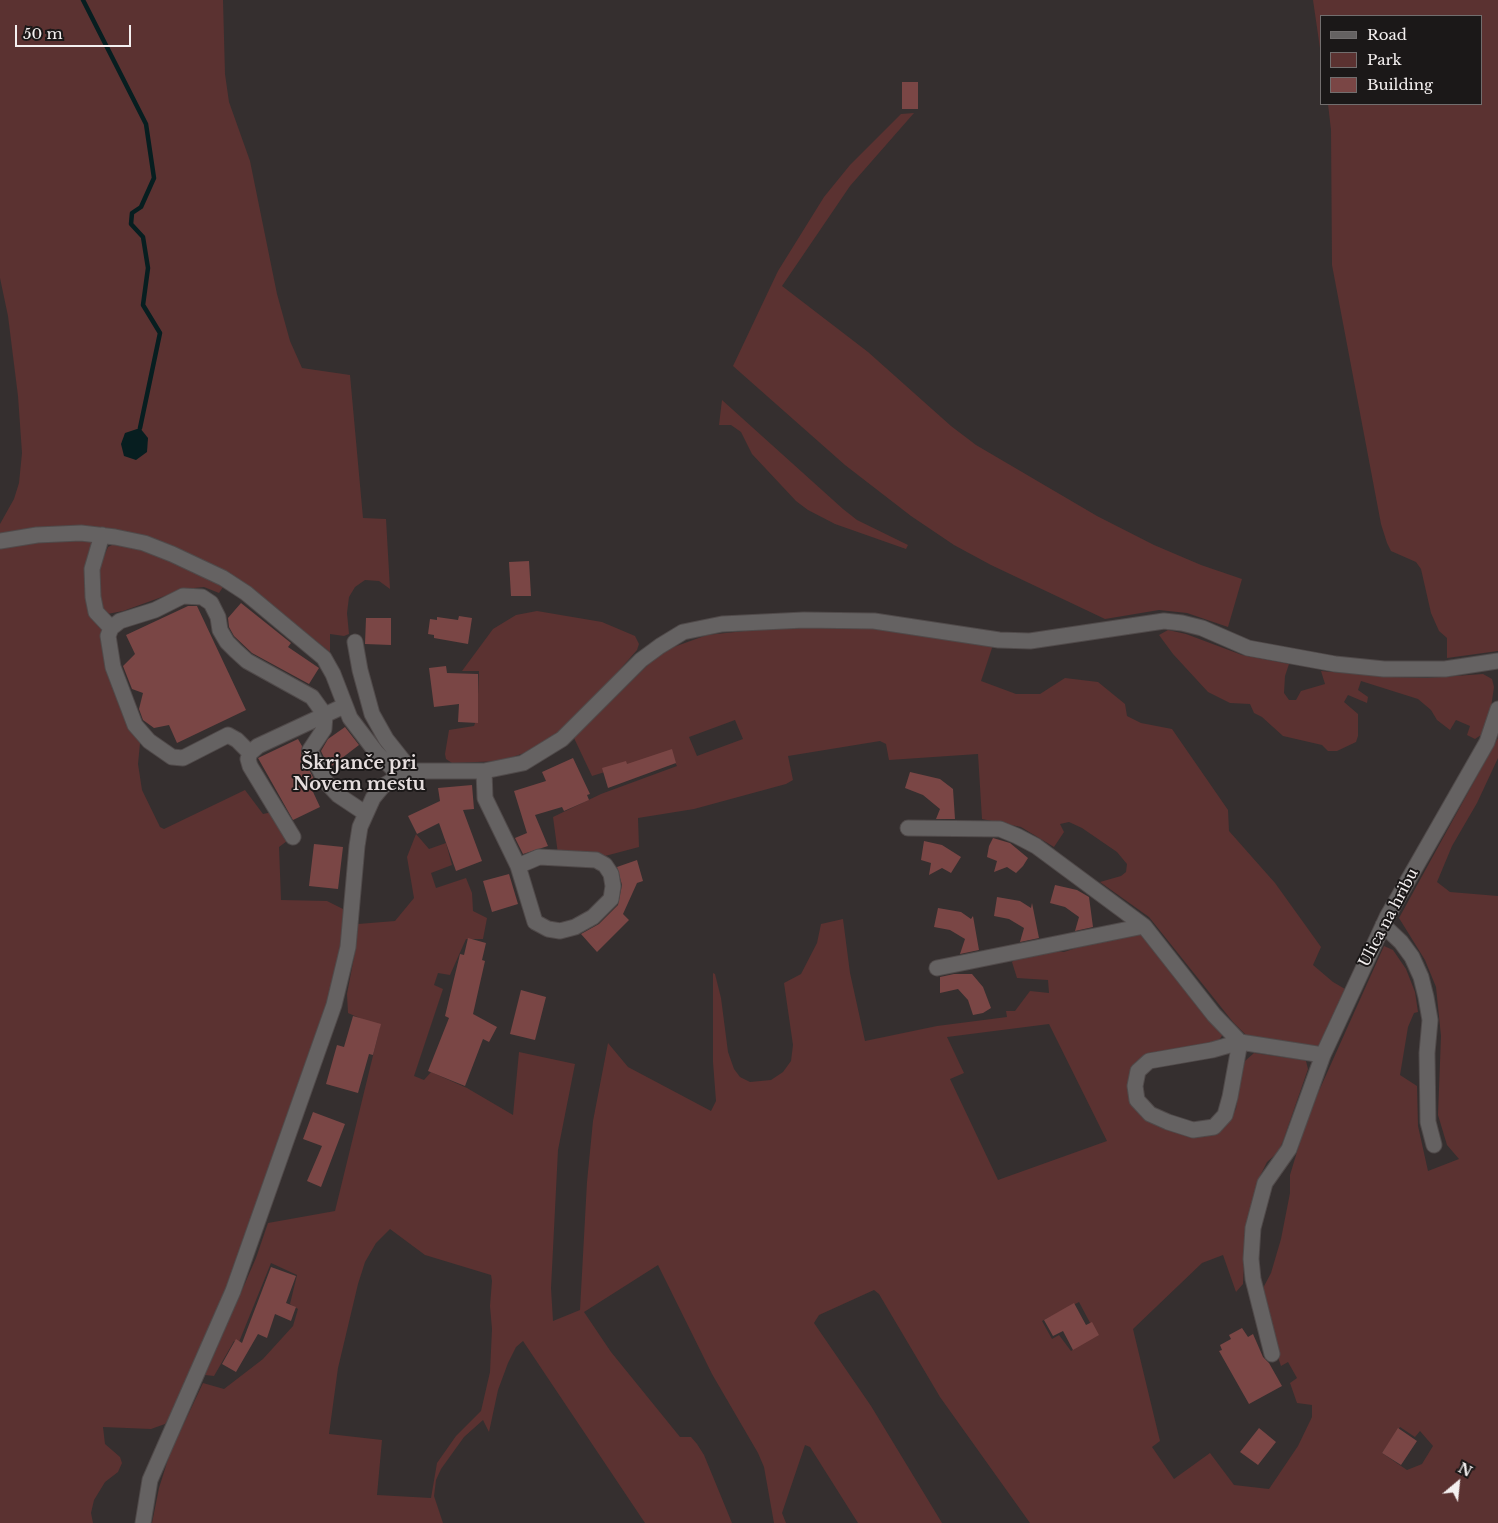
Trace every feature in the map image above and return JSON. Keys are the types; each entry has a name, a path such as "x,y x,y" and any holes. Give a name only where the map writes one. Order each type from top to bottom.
{"street":[{"path":"0,541 37,535 81,533 144,543 197,564 246,593 324,658 333,674 344,706 361,733 407,774"},
{"path":"102,536 92,569 93,597 96,612 111,628"},
{"path":"250,753 238,740 228,735 183,758 172,757 149,741 135,725 112,666 108,636 111,628 120,621 155,610 183,596 202,597 211,603 218,618 220,630 227,642 236,651 247,661 312,697 325,715 324,729 310,750 314,759 326,782 338,795 365,813"},
{"path":"143,1523 150,1480 234,1291 334,1005 348,948 357,846 365,813 373,798 383,786 407,774 484,771 523,763 550,747 574,728 641,660 660,646 683,632 722,624 804,620 874,622 999,640 1030,641 1164,621 1202,628 1248,648 1335,664 1384,669 1445,668 1498,661"},
{"path":"355,642 360,670 372,714 407,774"},
{"path":"293,837 250,766 248,759 250,753 258,746 344,706"},
{"name":"Ulica na hribu","path":"1272,1354 1253,1279 1251,1259 1253,1228 1265,1183 1289,1148 1323,1055 1383,924 1487,742 1498,709"},
{"path":"484,771 485,798 518,866 535,922 548,929 560,931 575,927 593,917 611,899 613,886 611,874 605,865 596,860 539,857 518,866"},
{"path":"908,828 1000,829 1017,836 1059,863 1144,926 1214,1015 1240,1042"},
{"path":"1383,924 1401,942 1412,957 1421,977 1426,997 1430,1020 1427,1053 1428,1122 1434,1146"},
{"path":"937,968 1144,926"},
{"path":"1240,1042 1225,1115 1214,1127 1193,1130 1168,1122 1150,1114 1137,1100 1135,1086 1138,1071 1150,1061 1212,1050 1240,1042 1323,1055"}],"green space":[{"path":"0,0 223,0 225,74 229,102 250,161 277,294 290,341 302,368 350,375 363,518 386,519 390,589 379,581 365,580 355,587 349,597 347,613 349,634 344,636 330,634 330,652 263,598 212,565 177,548 72,527 54,527 0,538 0,524 14,499 19,483 22,453 18,396 8,316 0,278"},
{"path":"1313,0 1498,0 1498,651 1447,658 1447,638 1439,631 1431,613 1421,569 1416,562 1391,551 1381,524 1332,265 1331,130 1328,105 1483,105 1483,15 1320,15 1320,48"},
{"path":"914,113 850,186 782,286 868,352 951,426 976,445 1097,516 1154,545 1201,565 1242,579 1228,627 1187,613 1159,610 1105,619 991,565 954,545 911,516 845,465 733,366 778,271 824,197 850,165 901,114"},
{"path":"722,400 843,509 857,520 908,545 906,549 835,524 808,510 796,501 752,454 741,432 731,425 719,425"},
{"path":"57,538 99,541 94,555 105,634 141,733 138,764 142,790 160,827 164,829 245,790 263,814 277,811 291,838 279,847 281,900 327,901 345,910 337,967 325,1009 225,1296 171,1416 165,1424 151,1429 103,1427 105,1444 120,1457 122,1463 118,1472 105,1482 94,1500 91,1513 93,1523 0,1523 0,548"},
{"path":"116,543 133,549 138,547 225,584 219,593 204,587 184,589 123,611 102,615 98,571 108,547"},
{"path":"537,611 602,622 635,636 639,644 637,650 563,728 548,740 527,752 501,761 452,763 446,759 445,754 449,730 474,726 477,718 479,671 462,671 493,629 516,615"},
{"path":"823,627 900,630 993,645 981,681 1016,694 1040,694 1065,678 1098,682 1125,704 1127,716 1141,723 1172,729 1228,810 1229,831 1275,883 1321,947 1313,965 1333,982 1345,989 1319,1046 1314,1049 1246,1035 1233,1022 1149,917 1100,882 1121,876 1126,872 1127,864 1117,852 1082,828 1069,822 1060,824 1064,832 1054,847 1021,827 982,819 978,754 889,760 886,744 880,741 788,756 793,780 786,784 694,809 638,818 639,847 605,856 558,854 553,817 601,794 677,766 669,752 592,776 574,738 653,660 671,648 707,635 754,630","holes":["735,720 743,739 697,756 689,737"]},
{"path":"1168,630 1186,634 1242,655 1289,664 1285,676 1284,693 1289,700 1296,700 1301,691 1325,684 1321,671 1427,678 1483,674 1492,679 1494,687 1490,714 1481,735 1475,739 1467,735 1470,726 1456,720 1450,730 1437,720 1431,710 1418,699 1361,681 1358,690 1368,697 1367,703 1348,695 1344,702 1358,714 1358,736 1356,742 1337,751 1328,751 1322,745 1283,736 1262,717 1254,713 1250,704 1230,703 1208,692 1173,654 1159,635"},
{"path":"1498,738 1498,758 1477,803 1452,846 1437,882 1450,892 1498,896 1498,1523 1030,1523 940,1397 879,1294 874,1290 819,1315 814,1323 871,1406 942,1523 858,1523 810,1447 805,1445 782,1513 786,1523 774,1523 764,1467 758,1453 712,1374 658,1265 584,1312 611,1352 680,1437 691,1437 697,1444 704,1455 732,1523 645,1523 523,1341 516,1347 508,1363 498,1390 489,1432 483,1420 464,1437 441,1469 436,1480 434,1496 443,1523 152,1523 159,1488 170,1453 203,1383 224,1389 263,1359 293,1326 298,1309 290,1304 297,1275 271,1263 239,1342 234,1341 214,1376 205,1375 256,1258 268,1223 335,1211 380,1027 348,1013 347,994 358,924 395,921 414,898 407,857 416,834 429,849 446,843 452,865 431,873 436,888 466,878 472,893 473,911 487,918 483,939 466,939 450,975 438,973 434,985 443,989 414,1076 424,1080 431,1072 467,1088 513,1115 519,1052 575,1064 558,1150 551,1288 553,1321 580,1310 587,1182 593,1121 608,1043 628,1067 711,1111 716,1101 713,1062 713,973 715,974 721,998 728,1052 734,1069 740,1077 750,1082 771,1080 783,1072 791,1061 793,1045 784,983 801,974 817,943 821,924 843,919 850,973 865,1041 937,1026 1007,1017 1006,1011 1015,1011 1030,991 1049,993 1048,980 1017,978 1012,962 1015,959 1056,951 1064,952 1124,938 1142,931 1223,1034 1218,1042 1131,1070 1129,1088 1151,1120 1225,1124 1236,1109 1240,1076 1245,1061 1254,1053 1303,1060 1306,1061 1308,1069 1283,1141 1278,1152 1267,1162 1257,1182 1259,1186 1245,1241 1243,1284 1236,1292 1223,1255 1202,1263 1133,1329 1160,1441 1152,1447 1174,1479 1210,1453 1234,1485 1269,1489 1298,1446 1312,1417 1312,1405 1297,1403 1290,1383 1297,1378 1288,1362 1281,1366 1264,1316 1262,1290 1271,1273 1281,1239 1290,1193 1290,1175 1303,1132 1318,1093 1384,946 1393,950 1406,969 1415,992 1418,1012 1414,1013 1408,1027 1400,1075 1417,1086 1418,1126 1428,1171 1459,1159 1447,1145 1438,1115 1441,1036 1436,987 1425,960 1399,918","holes":["1049,1024 1107,1141 998,1180 950,1079 964,1073 947,1037","390,1229 425,1255 491,1275 490,1306 492,1329 490,1372 481,1411 456,1436 437,1463 431,1498 377,1495 382,1440 329,1434 338,1368 358,1284 365,1262 376,1243","1079,1302 1096,1334 1071,1351 1059,1335 1052,1339 1042,1321","1400,1427 1415,1437 1420,1431 1433,1446 1422,1464 1407,1470 1382,1453"]}],"water":[{"path":"140,428 148,438 147,452 136,460 124,456 121,444 125,433"}],"building":[{"path":"902,82 918,82 918,109 902,109"},
{"path":"529,561 531,596 511,596 509,562"},
{"path":"241,603 291,643 288,647 319,668 309,684 252,653 234,636 229,627 228,618"},
{"path":"188,606 197,606 246,710 177,743 169,725 154,728 143,720 139,709 143,693 132,689 123,666 135,654 126,635"},
{"path":"459,616 472,618 468,644 434,638 434,635 428,634 430,619 437,620 437,617 458,620"},
{"path":"366,618 391,618 391,645 365,644"},
{"path":"446,666 447,673 478,674 478,723 458,722 459,704 434,707 429,668"},
{"path":"345,727 359,745 329,768 321,751 328,739"},
{"path":"298,739 302,746 301,754 314,779 308,781 320,807 293,820 258,758"},
{"path":"672,749 676,763 608,788 602,768 626,761 627,764"},
{"path":"573,758 590,794 587,795 589,800 564,811 562,807 535,815 548,846 523,854 515,838 527,833 514,791 546,781 542,772"},
{"path":"910,772 940,779 953,789 955,819 936,819 940,809 923,795 905,788"},
{"path":"472,785 474,809 463,810 482,861 456,871 439,823 417,834 408,816 440,801 438,788"},
{"path":"993,838 1010,843 1028,858 1016,873 1007,867 994,872 997,861 987,857"},
{"path":"924,841 942,845 961,857 951,873 942,868 929,875 931,863 921,860"},
{"path":"314,844 343,847 338,889 309,886"},
{"path":"637,860 643,881 637,883 623,914 629,920 597,952 581,934 599,924 618,905 622,885 617,867"},
{"path":"509,874 518,904 492,912 483,881"},
{"path":"1055,885 1077,890 1089,897 1093,927 1075,931 1079,917 1065,907 1050,903"},
{"path":"997,897 1020,901 1031,908 1032,903 1039,938 1020,942 1024,928 1009,919 994,916"},
{"path":"938,908 961,912 971,919 973,916 979,950 960,954 965,939 950,930 934,927"},
{"path":"468,938 486,943 482,960 485,961 473,1014 497,1027 489,1042 483,1039 465,1086 428,1071 449,1018 445,1016 460,954 464,955"},
{"path":"954,974 972,974 983,987 991,1008 983,1013 973,1015 968,1000 958,989 940,993 940,977"},
{"path":"521,990 546,997 535,1040 510,1034"},
{"path":"353,1016 381,1024 373,1055 369,1054 358,1093 326,1084 337,1045 344,1047"},
{"path":"313,1112 345,1124 321,1187 307,1181 322,1146 303,1139"},
{"path":"271,1267 296,1276 286,1303 296,1307 291,1321 275,1314 267,1338 258,1334 236,1372 222,1364 236,1339 242,1343"},
{"path":"1074,1303 1086,1325 1092,1322 1099,1335 1073,1350 1063,1331 1053,1336 1044,1320"},
{"path":"1242,1328 1248,1337 1253,1334 1263,1357 1269,1363 1282,1386 1249,1404 1219,1351 1222,1350 1220,1345 1231,1339 1229,1335"},
{"path":"1259,1428 1276,1442 1258,1465 1240,1452"},
{"path":"1398,1428 1417,1441 1401,1465 1382,1453"}],"waterway":[{"path":"83,0 146,124 154,178 141,207 132,213 131,224 143,237 148,268 143,305 160,333 140,428"}],"district":[{"name":"Škrjanče pri Novem mestu","path":"359,774"}]}
